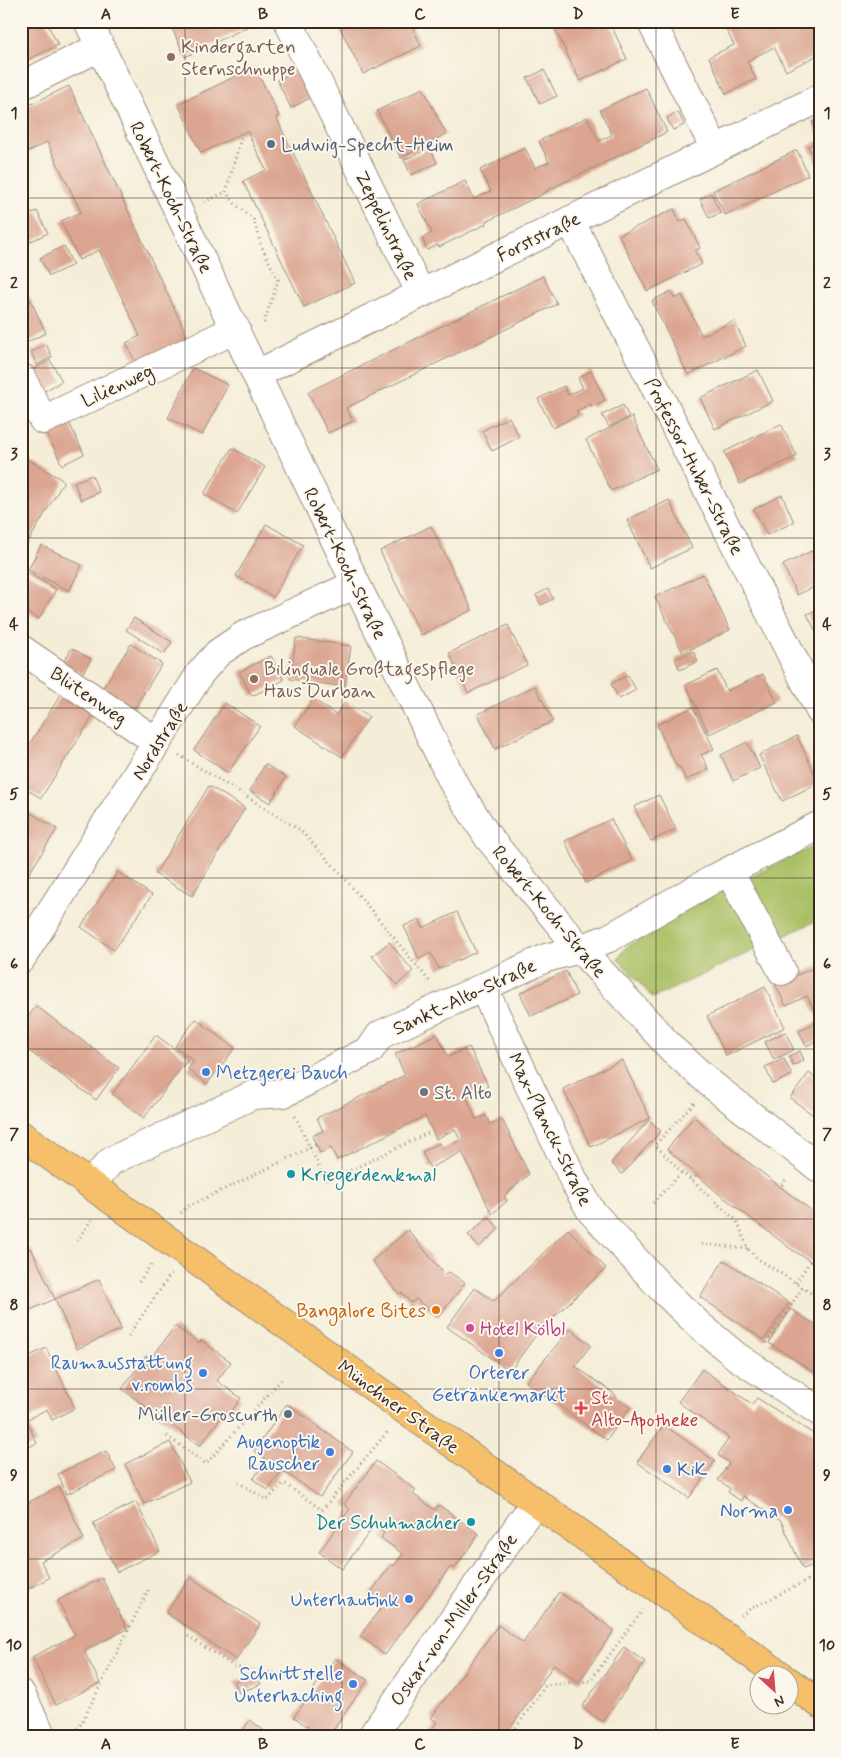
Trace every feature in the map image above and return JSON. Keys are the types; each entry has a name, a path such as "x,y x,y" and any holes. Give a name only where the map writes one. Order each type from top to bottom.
{"main road":[{"name":"Münchner Straße","path":"25,1144 91,1184 405,1410 765,1664"},
{"path":"798,1689 820,1704"}],"street":[{"name":"Robert-Koch-Straße","path":"88,21 356,584 454,784 488,837 580,949 673,1050 711,1084 820,1170"},
{"name":"Zeppelinstraße","path":"288,21 421,294"},
{"path":"651,21 715,149"},
{"path":"21,86 100,47"},
{"name":"Forststraße","path":"246,351 421,294 820,98"},
{"name":"Professor-Huber-Straße","path":"570,220 820,710"},
{"name":"Lilienweg","path":"21,377 42,420 246,351"},
{"name":"Nordstraße","path":"21,959 201,672 218,653 243,636 356,584"},
{"name":"Blütenweg","path":"21,649 157,742"},
{"name":"Sankt-Alto-Straße","path":"91,1184 114,1159 253,1095 284,1093 370,1050 380,1035 546,958 580,949 609,938 729,871 820,825"},
{"path":"729,871 782,971"},
{"name":"Max-Planck-Straße","path":"483,988 574,1181 591,1211 663,1290 698,1324 736,1356 820,1412"},
{"name":"Oskar-von-Miller-Straße","path":"372,1736 535,1502"},
{"path":"21,1694 53,1734"}],"path":[{"path":"241,138 226,192 236,205 253,218 261,245 278,280 265,324 246,351"},
{"path":"157,742 300,830 342,875 448,1003"},
{"path":"711,1084 655,1145 737,1221 748,1249 757,1258 820,1299"},
{"path":"284,1093 326,1182 428,1134"},
{"path":"181,1213 187,1207 316,1144"},
{"path":"653,1203 682,1172"},
{"path":"692,1181 697,1175"},
{"path":"77,1241 95,1215"},
{"path":"702,1244 748,1249"},
{"path":"128,1336 185,1253"},
{"path":"139,1282 156,1258"},
{"path":"796,1284 810,1261"},
{"path":"759,1339 766,1343 803,1287"},
{"path":"167,1436 206,1464 281,1380"},
{"path":"238,1482 267,1500 284,1482 322,1510 405,1410"},
{"path":"724,1636 748,1610 820,1574"},
{"path":"53,1734 79,1728 149,1589"},
{"path":"510,1736 546,1684 590,1682 658,1590"},
{"path":"188,1636 236,1667 279,1674"}],"green space":[{"path":"820,843 820,919 653,998 618,959 625,948 691,906"}],"building":[{"path":"21,21 46,21 58,45 21,63"},
{"path":"180,21 247,21 249,26 185,57 171,26"},
{"path":"348,21 410,21 421,46 363,74 339,26"},
{"path":"560,21 609,21 627,59 580,81 553,25"},
{"path":"729,21 746,21 748,25 755,21 820,21 820,54 786,71 774,47 747,61 756,79 726,94 709,57 734,45 723,24"},
{"path":"255,67 279,116 276,117 355,283 304,307 243,181 266,170 247,131 201,153 178,104"},
{"path":"298,70 312,97 291,108 277,80"},
{"path":"544,70 557,96 540,104 527,78"},
{"path":"69,86 191,347 140,371 126,343 140,336 99,250 79,260 61,221 81,212 47,142 28,152 21,139 21,109"},
{"path":"423,88 446,134 401,158 377,111"},
{"path":"646,88 667,132 485,222 486,224 439,247 438,245 427,250 422,238 432,233 418,204 465,181 474,199 491,191 480,170 525,148 535,168 549,162 539,141 587,117 599,141 612,135 600,110"},
{"path":"678,112 684,125 673,130 667,118"},
{"path":"820,118 820,138 812,122"},
{"path":"820,140 820,170 808,146"},
{"path":"430,148 437,163 411,175 404,160"},
{"path":"797,150 808,175 725,215 713,191"},
{"path":"711,193 721,213 709,218 700,199"},
{"path":"674,209 680,222 686,219 700,248 695,251 702,264 647,291 619,235"},
{"path":"37,211 48,233 21,246 21,218"},
{"path":"64,246 73,265 49,276 40,258"},
{"path":"21,273 28,288 21,291"},
{"path":"543,276 557,304 346,408 353,421 328,433 308,392"},
{"path":"26,290 46,333 21,345 21,292"},
{"path":"671,291 675,299 682,295 702,336 734,321 746,346 688,375 652,301"},
{"path":"46,344 52,357 37,365 31,352"},
{"path":"50,360 62,381 43,392 31,371"},
{"path":"193,368 228,385 202,435 168,418"},
{"path":"758,370 773,401 715,429 700,398"},
{"path":"591,371 605,400 592,407 591,404 576,411 578,415 553,428 538,399 564,386 568,395 583,388 578,378"},
{"path":"623,405 629,417 609,427 602,415"},
{"path":"66,416 84,454 62,465 44,427"},
{"path":"509,417 519,437 492,451 482,431"},
{"path":"632,417 657,469 611,491 586,440"},
{"path":"781,424 797,456 740,484 724,452"},
{"path":"232,448 265,467 237,514 204,494"},
{"path":"29,460 64,481 27,544 21,541 21,472"},
{"path":"92,475 99,492 81,500 74,482"},
{"path":"782,495 794,522 767,535 754,509"},
{"path":"669,500 692,548 650,568 627,520"},
{"path":"266,524 303,545 273,597 236,576"},
{"path":"431,526 472,610 421,635 380,551"},
{"path":"41,545 82,565 69,591 28,570"},
{"path":"820,547 820,584 797,595 783,565"},
{"path":"21,569 56,589 39,619 21,609"},
{"path":"703,574 730,630 683,653 655,597"},
{"path":"548,589 553,599 541,605 536,595"},
{"path":"820,608 820,640 807,614"},
{"path":"134,618 172,642 164,654 126,630"},
{"path":"508,625 527,665 468,693 449,653"},
{"path":"296,638 351,646 345,687 290,679"},
{"path":"131,644 162,664 132,712 100,692"},
{"path":"72,648 91,659 82,674 63,663"},
{"path":"693,651 698,661 680,670 675,659"},
{"path":"271,656 284,680 252,696 239,672"},
{"path":"717,670 727,691 763,674 777,702 709,734 686,685"},
{"path":"628,675 636,690 619,699 611,684"},
{"path":"535,686 553,721 495,749 478,714"},
{"path":"62,693 95,713 41,798 21,786 21,757"},
{"path":"313,699 336,715 345,702 369,717 342,757 295,726"},
{"path":"225,703 260,726 228,773 194,750"},
{"path":"693,707 714,749 701,755 709,769 686,780 679,766 677,767 657,725"},
{"path":"797,736 819,783 782,801 759,755"},
{"path":"747,742 760,768 733,781 721,755"},
{"path":"265,764 286,777 270,803 250,791"},
{"path":"209,786 245,808 192,896 155,874"},
{"path":"659,795 676,829 651,841 634,807"},
{"path":"26,810 57,829 23,883 21,882 21,817"},
{"path":"611,819 632,861 586,883 565,841"},
{"path":"118,872 152,895 114,950 81,927"},
{"path":"457,912 476,952 439,969 431,953 419,959 404,926 419,919 423,928"},
{"path":"389,942 413,971 397,985 372,956"},
{"path":"820,965 820,1022 807,996 786,1006 772,978 794,968 797,975"},
{"path":"566,971 577,995 531,1016 520,993"},
{"path":"765,987 785,1027 726,1056 707,1016"},
{"path":"36,1006 119,1068 96,1100 21,1045 21,1027"},
{"path":"196,1019 235,1048 207,1084 188,1069 194,1061 175,1046"},
{"path":"818,1021 820,1025 820,1039 806,1046 799,1031"},
{"path":"785,1032 794,1050 774,1060 765,1042"},
{"name":"St. Alto","path":"437,1034 448,1057 469,1047 488,1086 466,1097 476,1119 486,1115 490,1124 502,1119 529,1174 504,1196 507,1201 492,1214 462,1152 430,1168 422,1152 439,1143 442,1149 460,1140 455,1129 436,1139 425,1116 337,1160 331,1148 320,1153 312,1136 323,1131 317,1118 405,1075 395,1054"},
{"path":"156,1035 188,1059 144,1118 112,1094"},
{"path":"800,1051 804,1060 793,1066 789,1056"},
{"path":"784,1059 792,1075 773,1084 765,1067"},
{"path":"622,1060 650,1118 591,1147 563,1089"},
{"path":"809,1073 820,1082 820,1120 790,1098"},
{"path":"694,1117 744,1159 820,1217 820,1267 791,1249 718,1193 667,1149"},
{"path":"649,1120 661,1131 622,1174 611,1163"},
{"path":"489,1217 499,1229 479,1247 468,1235"},
{"path":"568,1229 606,1268 538,1332 510,1371 447,1327 475,1288 494,1301"},
{"path":"408,1230 445,1275 449,1272 465,1283 438,1317 416,1299 411,1303 402,1293 399,1294 372,1261"},
{"path":"31,1248 55,1299 21,1314 21,1253"},
{"path":"724,1260 789,1303 764,1340 700,1297"},
{"path":"99,1279 121,1329 77,1349 55,1299"},
{"path":"791,1309 820,1328 820,1376 769,1343"},
{"path":"175,1326 199,1343 201,1340 231,1362 217,1381 241,1398 229,1415 225,1412 200,1446 122,1389 146,1356 151,1359"},
{"path":"570,1329 591,1345 575,1366 630,1407 607,1440 526,1382"},
{"path":"46,1348 75,1408 52,1420 47,1409 26,1420 37,1443 21,1451 21,1360"},
{"path":"702,1369 752,1404 757,1398 820,1438 820,1562 803,1569 781,1521 743,1496 741,1501 728,1492 730,1488 718,1480 729,1463 718,1455 729,1438 678,1402"},
{"path":"287,1404 353,1452 320,1497 282,1470 268,1490 253,1479 267,1460 254,1451"},
{"path":"664,1425 715,1461 689,1498 637,1462"},
{"path":"170,1442 190,1482 144,1504 125,1464"},
{"path":"106,1451 116,1470 67,1494 58,1474"},
{"path":"376,1461 416,1490 413,1494 435,1510 439,1505 479,1534 454,1569 450,1567 385,1655 360,1636 383,1605 369,1595 392,1564 394,1566 403,1554 381,1538 384,1533 374,1526 342,1569 319,1552 350,1509 344,1504"},
{"path":"59,1487 84,1539 41,1561 49,1578 21,1592 21,1506"},
{"path":"136,1502 160,1551 117,1572 93,1523"},
{"path":"190,1577 260,1624 236,1660 166,1613"},
{"path":"102,1578 127,1629 84,1651 100,1683 56,1705 32,1657 75,1635 58,1600"},
{"path":"559,1592 614,1630 579,1682 554,1664 505,1736 427,1736 437,1722 431,1718 498,1625 523,1643"},
{"path":"624,1647 645,1662 603,1722 582,1707"},
{"path":"335,1658 368,1680 329,1736 321,1736 294,1717"},
{"path":"256,1673 261,1684 239,1693 234,1682"},
{"path":"250,1720 271,1736 239,1736"}],"place":[{"name":"Kindergarten Sternschnuppe","path":"171,57"},
{"name":"Ludwig-Specht-Heim","path":"271,144"},
{"name":"Bilinguale Großtagespflege Haus Durban","path":"254,679"},
{"name":"Metzgerei Bauch","path":"206,1072"},
{"name":"St. Alto","path":"424,1092"},
{"name":"Kriegerdenkmal","path":"291,1174"},
{"name":"Bangalore Bites","path":"436,1310"},
{"name":"Hotel Kölbl","path":"470,1328"},
{"name":"Orterer Getränkemarkt","path":"499,1353"},
{"name":"Raumausstattung v.rombs","path":"203,1373"},
{"name":"St. Alto-Apotheke","path":"581,1408"},
{"name":"Müller-Groscurth","path":"288,1414"},
{"name":"Augenoptik Rauscher","path":"330,1452"},
{"name":"KiK","path":"667,1469"},
{"name":"Norma","path":"788,1510"},
{"name":"Der Schuhmacher","path":"471,1522"},
{"name":"Unterhautink","path":"409,1599"},
{"name":"Schnittstelle Unterhaching","path":"353,1684"}]}
